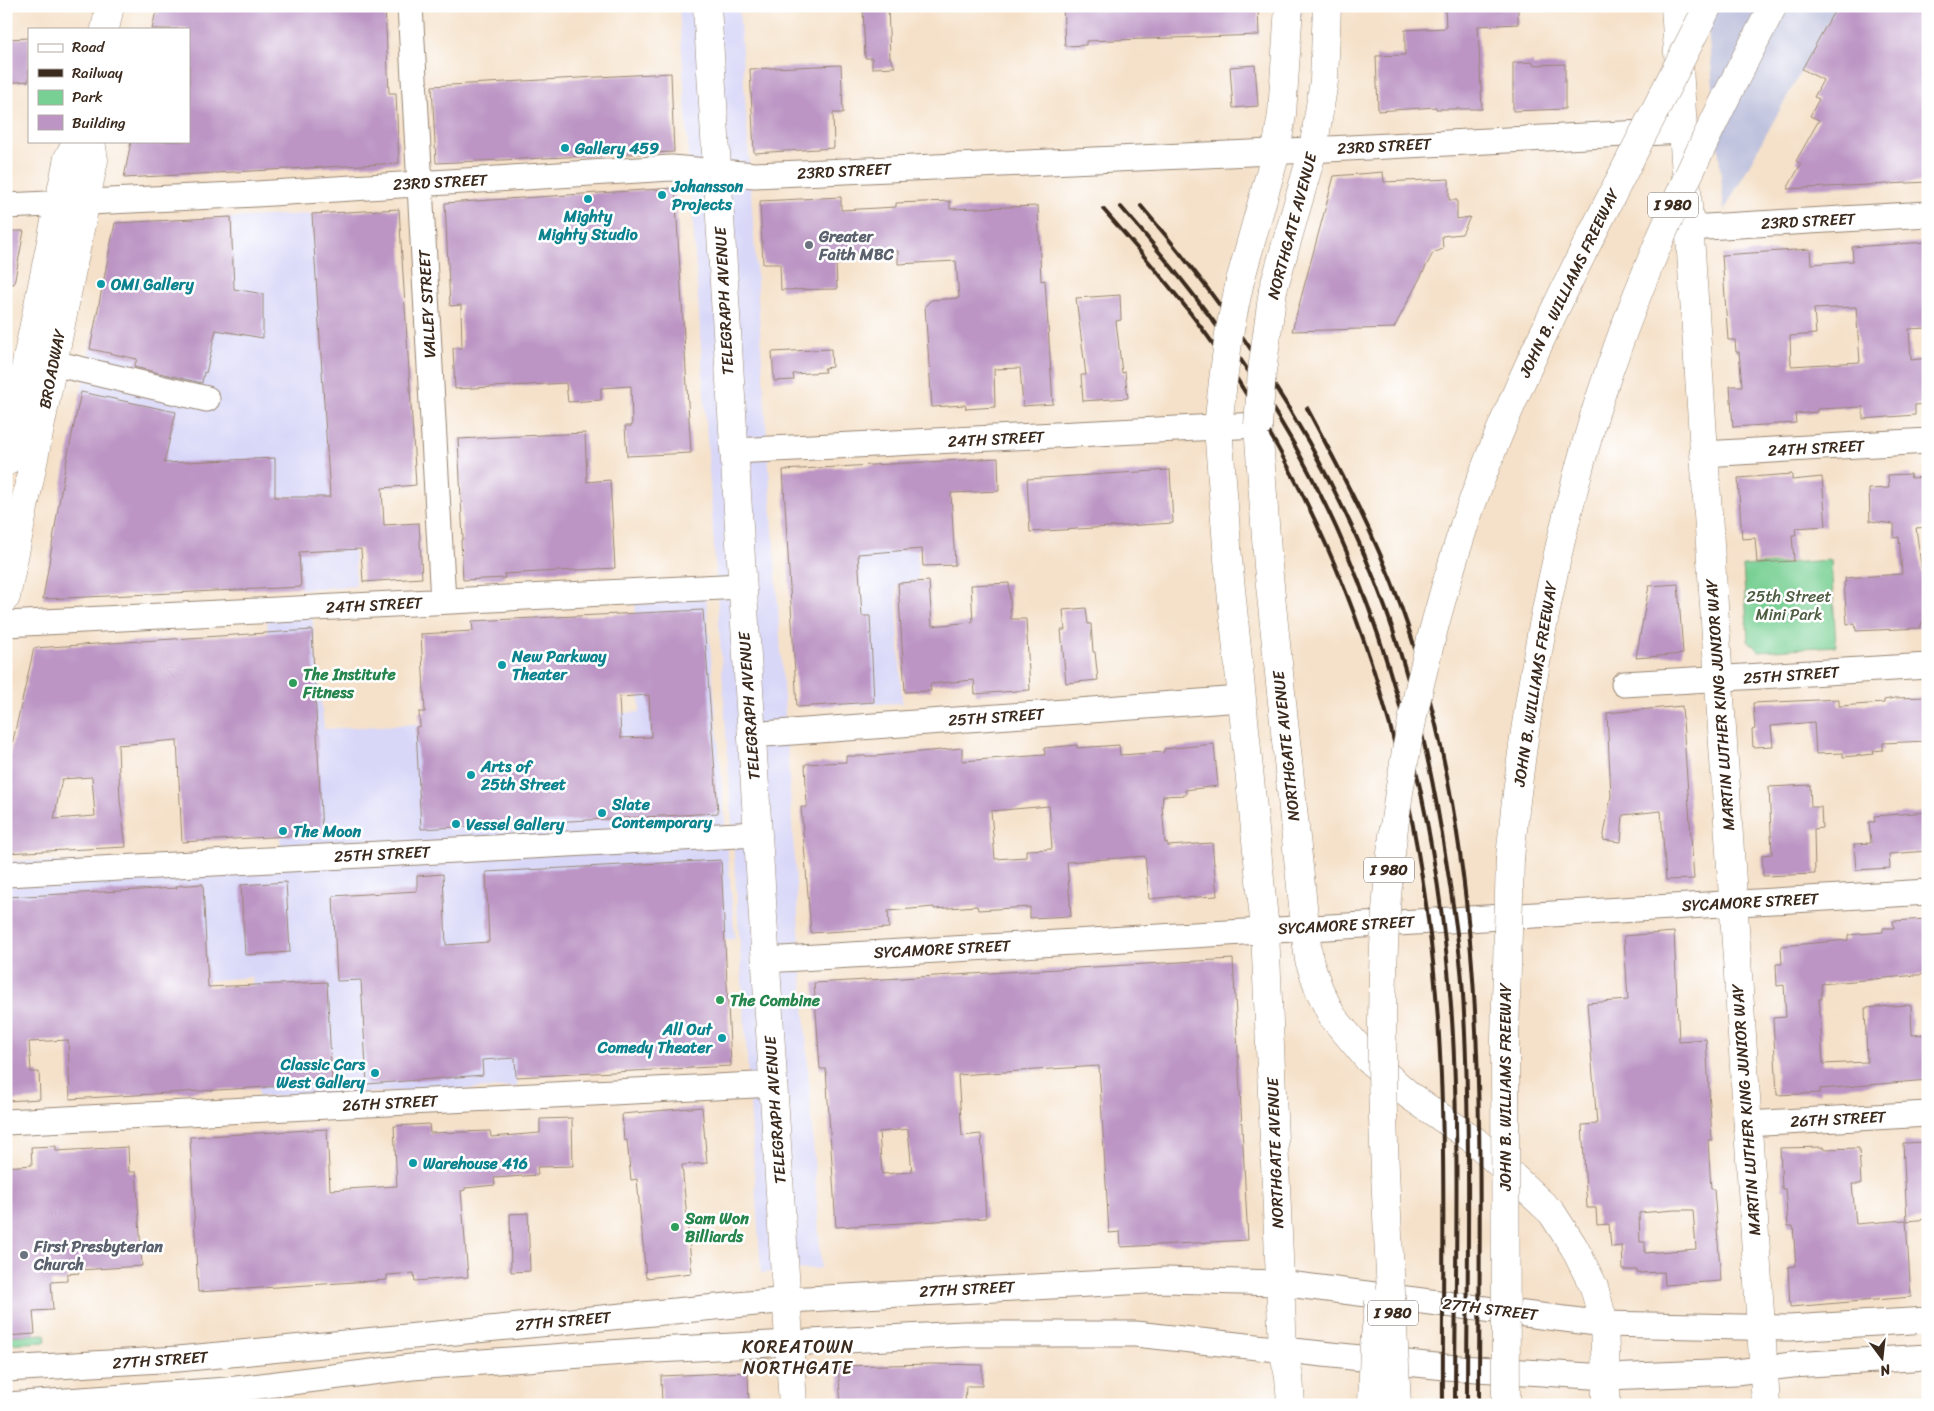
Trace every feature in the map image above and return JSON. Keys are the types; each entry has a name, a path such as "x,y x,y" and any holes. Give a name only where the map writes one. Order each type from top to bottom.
{"main road":[{"path":"105,28 110,6"},
{"name":"TELEGRAPH AVENUE","path":"707,6 741,586 788,1300 793,1405"},
{"name":"NORTHGATE AVENUE","path":"1289,6 1282,114 1276,152 1240,281 1229,334 1218,428 1241,699 1256,824 1265,930 1283,1350 1289,1376 1291,1405"},
{"name":"NORTHGATE AVENUE","path":"1327,6 1324,81 1313,150 1273,290 1262,371 1258,425 1268,566 1309,960 1319,989 1332,1016 1368,1059 1410,1096 1474,1140 1552,1213 1574,1247 1594,1287 1604,1324 1606,1405"},
{"name":"MARTIN LUTHER KING JUNIOR WAY","path":"1675,6 1766,1405"},
{"name":"JOHN B. WILLIAMS FREEWAY","path":"1389,1221 1382,1099 1382,1016 1384,933 1390,854 1403,769 1419,688 1438,612 1464,526 1517,391 1582,254 1708,6"},
{"name":"JOHN B. WILLIAMS FREEWAY","path":"1506,1405 1505,1039 1510,858 1523,736 1543,617 1566,517 1595,413 1630,312 1675,202 1715,117 1773,6"},
{"name":"BROADWAY","path":"6,462 58,203 68,158 76,142"},
{"name":"BROADWAY","path":"6,597 94,160 91,142"},
{"path":"1372,1405 1374,1346 1389,1221"},
{"name":"I 980","path":"1389,1221 1398,1405"}],"street":[{"name":"VALLEY STREET","path":"410,6 443,601"},
{"name":"23RD STREET","path":"6,206 671,168 756,175 1276,152 1683,131"},
{"name":"23RD STREET","path":"1689,228 1928,214"},
{"path":"53,363 207,399"},
{"name":"24TH STREET","path":"733,451 1258,425"},
{"name":"24TH STREET","path":"1704,454 1928,441"},
{"name":"24TH STREET","path":"6,624 741,586"},
{"name":"25TH STREET","path":"1624,684 1928,666"},
{"name":"25TH STREET","path":"751,735 1241,699"},
{"name":"25TH STREET","path":"6,874 757,834"},
{"name":"SYCAMORE STREET","path":"765,960 1928,892"},
{"name":"26TH STREET","path":"6,1122 774,1084"},
{"name":"26TH STREET","path":"1747,1124 1928,1114"},
{"name":"27TH STREET","path":"6,1369 178,1359 788,1300 1165,1280 1280,1283 1604,1324 1761,1329 1928,1320"},
{"path":"7,1405 228,1390 412,1367 964,1334 1135,1334 1445,1366 1606,1377 1736,1372 1928,1357"}],"shaded area":[{"path":"679,6 739,6 821,1268 761,1273"},
{"path":"1706,6 1837,6 1724,211"},
{"path":"312,214 351,490 356,586 301,589 295,496 159,503 161,542 56,518 115,223"},
{"path":"917,550 918,581 896,585 902,703 797,707 788,556"},
{"path":"706,597 735,939 638,945 511,973 517,1087 259,1097 252,977 6,997 6,860 282,870 267,618 312,616 324,729 640,712 635,599"}],"green space":[{"name":"25th Street Mini Park","path":"1831,560 1836,646 1758,651 1748,640 1743,566"},
{"path":"45,1334 46,1342 6,1344 6,1336"}],"building":[{"path":"385,6 389,93 396,93 399,163 124,178 131,142 190,142 190,28 152,28 155,15 165,8"},
{"path":"863,6 888,6 890,58 895,67 872,68 872,58 865,58"},
{"path":"1063,6 1258,6 1259,35 1086,41 1086,45 1065,46"},
{"path":"1445,6 1518,6 1518,24 1478,26 1482,109 1436,109 1436,107 1378,111 1376,56 1405,55 1405,30 1446,28"},
{"path":"1837,6 1928,6 1928,182 1787,189 1801,164 1796,161 1819,120 1810,116 1819,99 1814,97 1823,80 1802,69"},
{"path":"28,38 28,81 6,83 6,39"},
{"path":"1533,62 1533,65 1565,64 1565,109 1513,111 1513,63"},
{"path":"841,65 843,113 833,113 834,148 754,153 750,69"},
{"path":"1255,65 1258,106 1233,108 1230,67"},
{"path":"671,73 674,152 436,163 432,86"},
{"path":"1383,172 1384,182 1449,179 1449,200 1457,200 1457,219 1470,217 1462,234 1442,236 1443,249 1433,253 1394,328 1292,331 1334,176"},
{"path":"675,188 691,453 627,456 625,426 632,426 631,386 601,388 601,400 568,402 566,383 455,389 453,348 462,348 461,305 450,306 445,203"},
{"path":"841,197 841,210 896,207 896,203 950,201 950,209 1038,206 1041,281 1045,280 1053,404 1023,406 1020,368 994,369 995,407 966,409 965,405 932,407 925,306 931,300 959,298 956,261 898,264 898,251 856,253 856,260 836,261 837,289 781,290 780,264 763,264 760,201"},
{"path":"399,209 416,485 382,488 384,525 419,523 422,578 363,582 361,549 299,552 301,587 43,599 64,473 81,392 176,412 164,463 275,458 275,497 330,497 312,214"},
{"path":"231,217 234,289 263,294 263,338 216,330 202,383 134,367 137,359 90,349 115,223"},
{"path":"6,231 24,231 14,284 6,283"},
{"path":"1928,242 1928,328 1909,329 1911,360 1928,358 1928,404 1915,405 1915,415 1863,419 1863,407 1817,409 1817,412 1795,414 1796,423 1733,427 1730,386 1742,386 1739,352 1736,352 1735,340 1728,340 1722,255 1810,249 1811,264 1853,261 1852,247","holes":["1856,307 1860,362 1791,366 1790,336 1816,334 1814,309"]},
{"path":"1120,295 1121,320 1116,321 1122,373 1125,372 1128,398 1083,401 1081,375 1086,375 1076,298"},
{"path":"831,349 832,367 824,368 825,372 793,374 794,380 774,381 772,352"},
{"path":"585,433 587,482 610,480 615,568 504,574 505,578 463,580 458,439"},
{"path":"998,458 999,491 951,493 955,565 923,566 922,549 858,554 862,616 870,616 874,702 797,707 783,470"},
{"path":"1170,470 1173,523 1030,532 1027,479"},
{"path":"1792,474 1792,480 1822,477 1826,526 1795,528 1796,535 1792,535 1794,561 1757,563 1755,538 1742,539 1738,478"},
{"path":"1910,474 1911,478 1928,477 1928,527 1916,528 1922,572 1925,580 1928,580 1928,621 1922,622 1920,628 1856,631 1855,623 1847,624 1845,578 1902,574 1899,537 1894,538 1894,524 1870,521 1869,489 1889,488 1888,475"},
{"path":"929,581 932,626 973,622 971,585 1009,583 1011,619 1026,619 1030,690 975,694 974,680 930,684 931,691 905,692 898,583"},
{"path":"1678,584 1683,654 1636,658 1649,586"},
{"path":"1086,608 1088,624 1091,624 1098,680 1066,683 1061,630 1065,630 1063,610"},
{"path":"703,610 718,813 421,829 416,727 420,726 419,712 425,712 421,634 473,631 472,621","holes":["649,695 651,737 621,738 619,697"]},
{"path":"312,630 322,834 182,842 177,740 118,745 120,800 126,847 6,853 6,771 34,648","holes":["92,777 95,816 54,819 62,779"]},
{"path":"1926,697 1928,741 1883,743 1883,750 1873,751 1874,754 1843,757 1843,753 1816,754 1814,722 1771,726 1773,746 1753,747 1752,730 1755,729 1753,703 1839,699 1839,706 1884,703 1884,700 1895,698"},
{"path":"1682,706 1694,879 1666,880 1661,811 1623,815 1621,842 1603,840 1611,796 1607,713"},
{"path":"1214,744 1218,786 1185,790 1186,795 1163,796 1162,806 1165,843 1167,842 1168,846 1212,843 1217,896 1180,898 1179,896 1149,899 1145,856 1067,862 1071,916 1030,918 1030,907 978,910 977,906 934,909 934,907 888,911 889,928 811,933 801,807 807,807 805,764 846,762 846,756 877,756 962,748 962,761 1045,755 1044,748 1077,745 1077,748 1119,745 1120,755 1164,752 1164,749","holes":["1049,806 1052,849 1026,850 1026,857 995,859 991,811"]},
{"path":"1810,785 1811,807 1821,807 1822,828 1814,829 1815,874 1763,876 1762,855 1772,854 1769,787"},
{"path":"1928,812 1928,851 1889,854 1890,868 1856,870 1854,844 1871,843 1869,822 1875,822 1874,816"},
{"path":"721,860 731,1066 516,1077 515,1058 482,1060 483,1075 367,1084 361,980 337,981 333,896 417,891 417,876 443,874 446,945 489,942 486,872"},
{"path":"286,882 290,952 245,955 241,885"},
{"path":"203,884 208,987 327,982 332,1083 70,1099 68,1040 29,1042 31,1072 39,1072 40,1099 6,1101 6,897 177,888 176,886"},
{"path":"1928,919 1928,974 1821,984 1822,999 1819,999 1823,1064 1867,1062 1865,1008 1907,1005 1911,1006 1912,1035 1928,1034 1928,1080 1820,1089 1820,1093 1777,1095 1773,1018 1786,1017 1784,985 1777,986 1776,964 1782,964 1781,946 1848,940 1848,935 1883,932 1883,928 1894,928 1893,921"},
{"path":"1674,932 1679,1041 1706,1039 1712,1140 1708,1140 1711,1189 1714,1189 1721,1281 1665,1285 1664,1272 1637,1273 1637,1270 1623,1270 1622,1246 1611,1247 1609,1224 1597,1225 1596,1208 1587,1208 1582,1125 1597,1124 1587,1003 1628,1000 1624,936","holes":["1693,1210 1696,1249 1645,1253 1645,1242 1640,1242 1639,1213"]},
{"path":"1233,959 1248,1240 1121,1247 1120,1232 1109,1233 1099,1066 958,1075 962,1136 981,1134 986,1218 836,1227 826,1069 820,1069 814,983","holes":["908,1129 912,1172 882,1174 879,1132"]},
{"path":"702,1107 707,1163 682,1165 692,1273 646,1278 637,1179 631,1180 627,1140 624,1140 622,1114"},
{"path":"572,1118 573,1166 537,1167 538,1175 494,1178 495,1185 465,1188 465,1190 461,1191 468,1277 415,1281 414,1273 387,1275 387,1280 198,1292 190,1137 327,1129 330,1190 397,1186 394,1126 429,1124 430,1133 490,1131 491,1137 540,1133 540,1119"},
{"path":"1928,1142 1928,1219 1907,1221 1903,1143"},
{"path":"56,1146 56,1151 128,1147 129,1172 136,1172 142,1266 79,1270 79,1273 67,1274 67,1281 51,1282 53,1310 33,1311 35,1334 6,1336 6,1167 32,1165 31,1147"},
{"path":"1823,1147 1823,1149 1859,1148 1861,1184 1852,1184 1856,1224 1906,1220 1911,1297 1790,1307 1788,1267 1796,1266 1793,1226 1788,1226 1785,1189 1782,1189 1780,1148"},
{"path":"528,1213 530,1271 511,1272 510,1214"},
{"path":"982,1365 982,1386 966,1386 965,1405 841,1405 838,1366"},
{"path":"748,1372 749,1405 662,1405 661,1376"}],"railway":[{"path":"1141,206 1179,252 1250,347 1312,448 1364,554 1386,610 1406,671 1429,765 1441,828 1452,898 1463,994 1468,1160 1467,1405"},
{"path":"1121,207 1169,263 1236,352 1295,446 1329,512 1358,580 1383,651 1405,724 1422,797 1435,871 1452,1019 1456,1115 1455,1405"},
{"path":"1103,209 1196,320 1230,368 1286,463 1322,536 1353,611 1379,687 1400,765 1416,844 1429,924 1437,1006 1443,1155 1443,1405"},
{"path":"1307,408 1369,529 1400,604 1430,701 1452,799 1466,899 1479,1101 1479,1405"}],"place":[{"name":"Gallery 459","path":"565,148"},
{"name":"Johansson Projects","path":"662,195"},
{"name":"Mighty Mighty Studio","path":"588,199"},
{"name":"Greater Faith MBC","path":"809,245"},
{"name":"OMI Gallery","path":"101,284"},
{"name":"New Parkway Theater","path":"502,665"},
{"name":"The Institute Fitness","path":"293,683"},
{"name":"Arts of 25th Street","path":"471,775"},
{"name":"Slate Contemporary","path":"602,813"},
{"name":"Vessel Gallery","path":"456,824"},
{"name":"The Moon","path":"283,831"},
{"name":"The Combine","path":"720,1000"},
{"name":"All Out Comedy Theater","path":"722,1038"},
{"name":"Classic Cars West Gallery","path":"375,1073"},
{"name":"Warehouse 416","path":"413,1163"},
{"name":"Sam Won Billiards","path":"675,1227"},
{"name":"First Presbyterian Church","path":"24,1255"}],"district":[{"name":"KOREATOWN NORTHGATE","path":"798,1357"}]}
